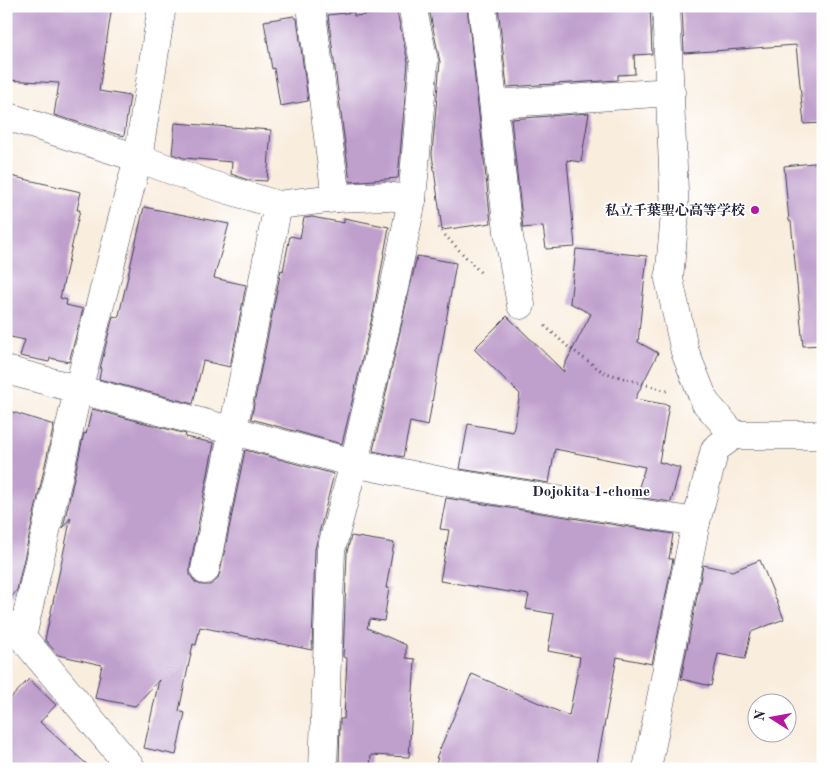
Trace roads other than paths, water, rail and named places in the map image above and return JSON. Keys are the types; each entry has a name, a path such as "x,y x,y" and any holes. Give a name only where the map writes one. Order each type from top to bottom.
{"street":[{"path":"132,769 14,630 138,158 162,6"},
{"path":"311,6 336,198"},
{"path":"323,769 331,550 354,463 389,312 412,200 424,61 412,6"},
{"path":"482,6 508,231 521,305"},
{"path":"666,6 675,214 669,279 685,352 705,402 734,435"},
{"path":"494,104 670,92"},
{"path":"6,116 278,205 336,198 386,196 412,200"},
{"path":"205,570 278,205"},
{"path":"6,370 354,463 451,483 696,522"},
{"path":"647,769 696,522 715,449 734,435 823,436"}],"place":[{"name":"私立千葉聖心高等学校","path":"755,210"}],"district":[{"name":"Dojokita 1-chome","path":"591,491"}]}
